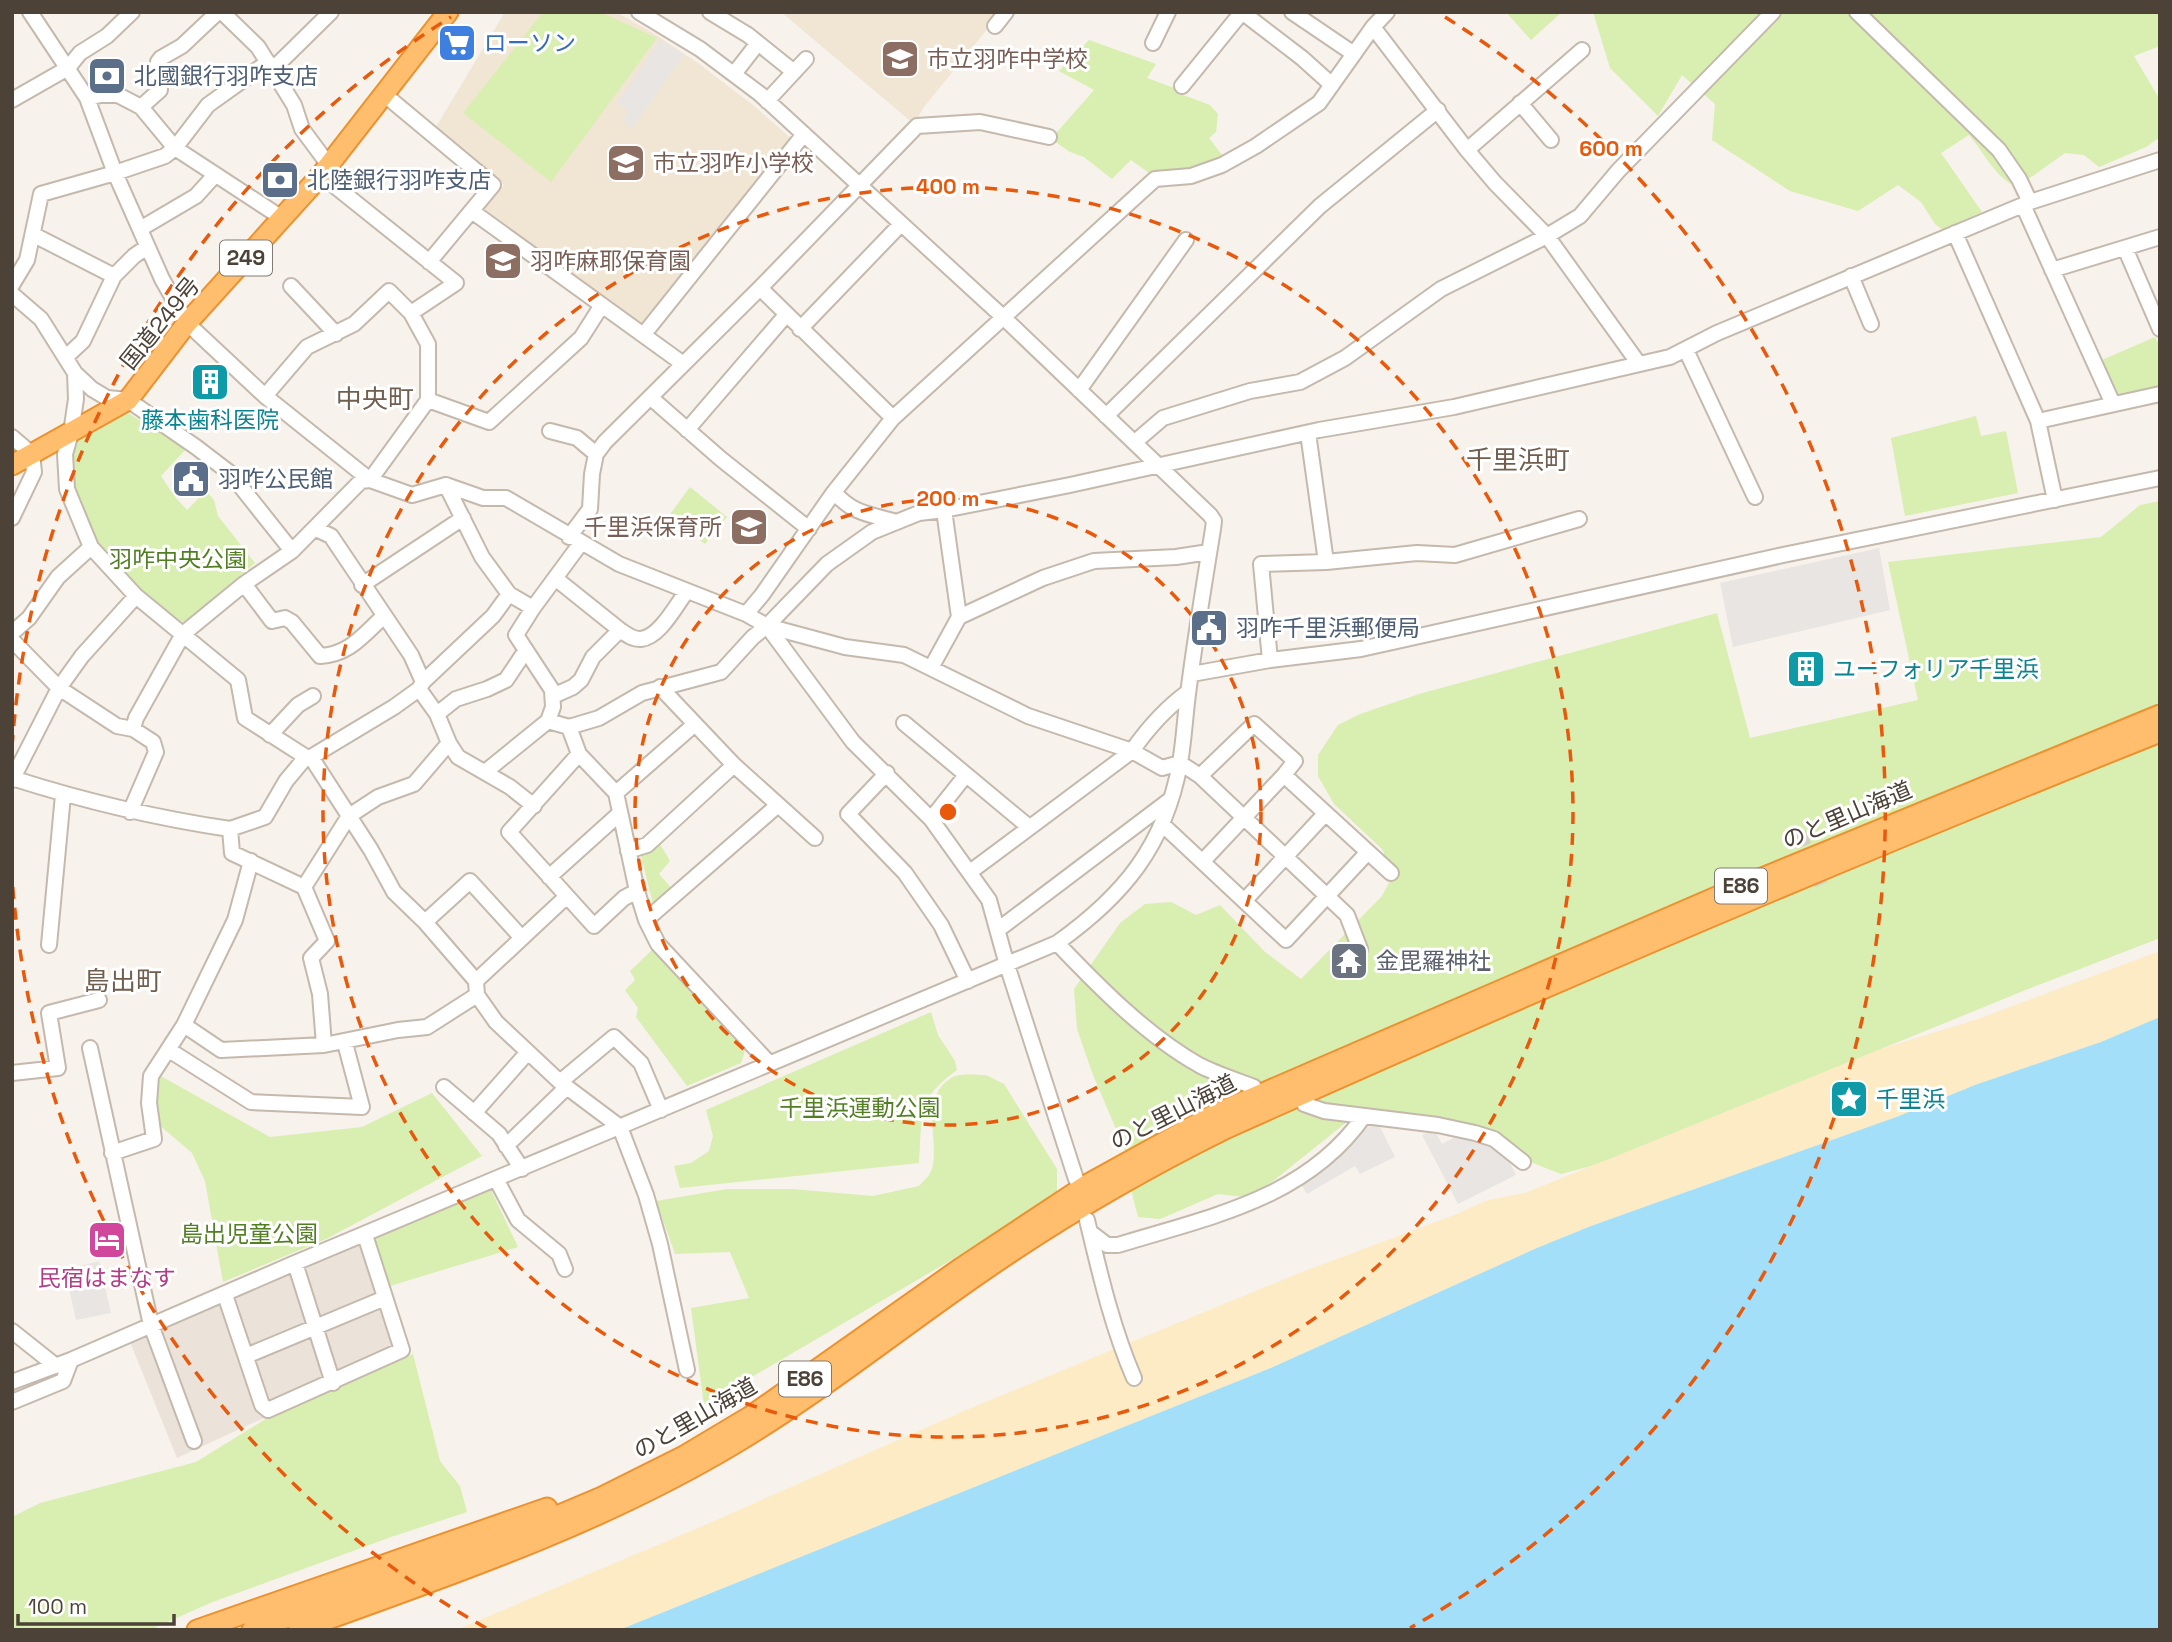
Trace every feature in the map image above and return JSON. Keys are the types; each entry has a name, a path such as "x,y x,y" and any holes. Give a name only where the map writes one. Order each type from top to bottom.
{"highway":[{"name":"国道249号","path":"12,465 128,400 187,323 325,169 448,12"},
{"path":"1986,784 2064,743 2160,702"},
{"name":"のと里山海道","path":"252,1630 493,1543 602,1497 684,1456 751,1416 961,1268 1088,1184 1215,1114 1728,892 1986,784 2160,715"},
{"name":"のと里山海道","path":"298,1630 514,1551 646,1493 734,1444 813,1393 984,1270 1097,1198 1227,1128 1643,945 1942,818 2160,732"},
{"path":"1942,818 2001,805 2120,756 2160,744"},
{"path":"197,1630 641,1477"}],"street":[{"path":"30,12 87,98 147,247 187,323 265,396 370,480 412,495 446,485 483,498 506,498 619,564 746,614 767,626 845,646 904,654 1028,716 1132,751 1163,768 1180,763 1200,776 1347,915 1360,949"},
{"path":"12,100 68,68 80,53 107,36 132,12"},
{"path":"12,285 27,260 41,194 155,160 175,148 208,105 271,65 331,12"},
{"path":"12,1382 71,1360 1057,943 1087,922 1110,901 1136,872 1163,825 1180,763 1213,521 1210,515 1003,317 767,101 701,49 639,12"},
{"path":"710,12 758,43 794,72"},
{"path":"995,26 1006,12"},
{"path":"1153,43 1168,12"},
{"path":"1182,86 1242,12 1332,85"},
{"path":"1292,12 1354,54"},
{"path":"746,614 834,492 893,418 1155,179 1191,176 1222,165 1256,146 1319,103 1373,27 1387,12"},
{"path":"1135,442 1163,418 1250,391 1300,382 1345,358 1441,289 1548,236 1580,216 1618,171 1773,12"},
{"path":"1857,12 1999,150 2019,179 2052,270 2113,404"},
{"path":"141,107 160,90 161,58 225,14 258,47 271,65 294,104 302,129 325,169 456,283 411,313"},
{"path":"1373,27 1467,150 1548,236 1639,364"},
{"path":"734,74 758,43"},
{"path":"1467,150 1582,50"},
{"path":"767,101 806,59"},
{"path":"87,98 101,94 118,95 141,107 175,148 282,218"},
{"path":"384,95 494,185 429,262"},
{"path":"1520,103 1551,139"},
{"path":"1106,416 1320,206 1438,110"},
{"path":"485,772 548,721 553,707 552,690 516,635 555,578 590,509 596,454 605,442 917,127 980,122 1049,137"},
{"path":"644,334 804,134"},
{"path":"548,721 569,727 599,718 642,693 721,672 827,564 872,532 893,522 919,513 1308,433 1454,407 1670,357 1717,333 2026,203 2160,160"},
{"path":"140,229 197,196 215,175"},
{"path":"473,212 682,363"},
{"path":"800,329 901,224"},
{"path":"1955,233 2038,421 2055,500"},
{"path":"34,234 114,276"},
{"path":"2052,270 2160,237"},
{"path":"1079,390 1186,240"},
{"path":"66,357 83,341 114,276 147,247"},
{"path":"2125,248 2160,329"},
{"path":"1852,276 1871,324"},
{"path":"291,286 336,334"},
{"path":"760,288 893,418"},
{"path":"133,729 136,718 183,634 244,584 292,551 361,481 370,480 428,400 428,344 411,313 388,291 354,324 307,347 265,396"},
{"path":"12,294 41,319 75,373 92,389 107,398 128,400 230,473 292,551"},
{"path":"428,400 489,422 581,338 601,305"},
{"path":"687,430 786,315"},
{"path":"1686,350 1755,497"},
{"path":"75,373 76,399 65,454 67,489 91,547 136,596 238,680 246,718 309,757 394,892 425,922 476,988 496,1022 564,1085 620,1127 646,1195 660,1244 687,1370"},
{"path":"2038,421 2160,394"},
{"path":"650,397 809,529"},
{"path":"550,431 577,438 596,454"},
{"path":"1308,433 1326,562"},
{"path":"12,437 32,454 34,471 12,518"},
{"path":"1192,674 1270,660 1361,649 1783,555 2160,478"},
{"path":"446,485 482,557 509,594 533,608"},
{"path":"834,492 854,511 893,522"},
{"path":"944,510 959,617"},
{"path":"362,585 463,518"},
{"path":"1270,660 1261,564 1326,562 1417,553 1455,555 1579,519"},
{"path":"316,529 331,536 411,655 421,685 458,757 534,806"},
{"path":"12,633 29,618 58,577 91,547"},
{"path":"931,668 959,617 1043,578 1094,561 1176,557 1209,552"},
{"path":"555,578 620,630 632,638 642,639 658,630 687,591"},
{"path":"244,584 272,621 285,618 292,622 320,656 336,655 353,645 384,616"},
{"path":"136,596 82,656 59,688 12,779 130,812 230,830 264,817 286,781 309,757 394,707 421,685 493,616 509,594"},
{"path":"767,626 853,742 931,819 989,900 1007,965 1076,1179"},
{"path":"553,696 573,687 581,680 593,657 620,630"},
{"path":"12,640 59,688 117,726 133,729 153,742 156,752 130,812"},
{"path":"437,714 456,699 506,680 526,650"},
{"path":"660,687 734,765 815,838"},
{"path":"970,872 1132,751 1163,713 1188,692"},
{"path":"270,735 298,705 313,696"},
{"path":"904,723 1029,827"},
{"path":"616,793 695,724"},
{"path":"1200,776 1254,724 1295,761 1203,861"},
{"path":"569,727 579,754 616,793 637,891 646,920 658,944 770,1064"},
{"path":"304,887 348,816 378,797 414,784 449,743"},
{"path":"579,754 509,832 594,926 624,898 637,891"},
{"path":"628,851 647,845 734,765"},
{"path":"887,773 848,814 905,873 941,925 968,981"},
{"path":"931,819 966,775"},
{"path":"1284,775 1391,873"},
{"path":"49,945 63,795"},
{"path":"999,929 1171,799"},
{"path":"646,920 778,805"},
{"path":"549,877 619,814"},
{"path":"1245,900 1325,814"},
{"path":"1163,825 1286,940 1368,852"},
{"path":"230,830 232,853 304,887 327,941 311,958 320,994 324,1045"},
{"path":"112,1153 154,1139 149,1103 151,1076 184,1025 235,920 251,862"},
{"path":"425,922 470,881 521,937"},
{"path":"184,1025 221,1050 345,1043 398,1030 427,1027 476,988 521,937 566,897"},
{"path":"1057,943 1088,976 1168,1044 1201,1066 1254,1087"},
{"path":"12,1073 58,1068 49,1013 99,1000"},
{"path":"506,1146 614,1037 641,1063 661,1110"},
{"path":"169,1050 251,1102 362,1107 345,1043"},
{"path":"90,1048 151,1325 194,1441"},
{"path":"474,1113 528,1052"},
{"path":"444,1087 499,1134 522,1168"},
{"path":"1304,1104 1324,1111 1438,1125 1475,1133 1494,1139 1523,1162"},
{"path":"1134,1378 1107,1306 1088,1226 1107,1245 1118,1245 1253,1203 1304,1175 1352,1132 1364,1116"},
{"path":"496,1179 518,1220 559,1254 565,1269"},
{"path":"225,1294 262,1405 268,1410 333,1383 402,1350 365,1235"},
{"path":"295,1263 333,1383"},
{"path":"246,1356 385,1298"},
{"path":"12,1332 56,1366"},
{"path":"12,1402 63,1381 71,1360"}],"shaded area":[{"name":"市立羽咋小学校","path":"505,12 616,12 698,63 794,141 643,328 481,213 504,185 433,132"},
{"name":"市立羽咋中学校","path":"781,12 1001,12 924,107 914,124"},
{"path":"660,40 684,55 632,128 622,121 629,111 617,103"},
{"path":"1879,548 1890,610 1733,647 1720,583"},
{"path":"1378,1123 1395,1157 1360,1174 1355,1166 1307,1194 1300,1182 1360,1130"},
{"path":"1434,1129 1442,1144 1455,1137 1481,1138 1508,1159 1516,1175 1458,1204 1422,1135"},
{"path":"370,1236 411,1350 177,1458 130,1342"},
{"path":"99,1261 111,1313 76,1320 65,1270"}],"green space":[{"path":"543,12 600,12 657,38 551,182 463,113"},
{"path":"1506,12 1562,12 1531,40"},
{"path":"1593,12 2160,12 2160,46 2134,56 2160,100 2160,137 2146,147 2099,167 2084,155 2065,153 2017,187 1996,171 1969,135 1941,153 1982,212 1943,230 1935,224 1921,202 1898,185 1858,211 1790,191 1712,140 1715,104 1682,75 1658,116 1610,68"},
{"path":"1089,40 1156,64 1147,78 1210,105 1218,114 1216,132 1209,138 1225,159 1188,172 1149,173 1131,160 1112,179 1084,157 1070,152 1051,139 1094,90 1059,71"},
{"path":"2155,337 2160,347 2160,386 2117,395 2102,360"},
{"name":"羽咋中央公園","path":"128,413 186,449 161,476 187,510 206,491 214,500 218,516 255,563 185,622 171,619 97,552 69,489 67,460 74,443"},
{"path":"1976,416 1981,436 2006,431 2018,493 1905,516 1891,438"},
{"path":"690,487 727,517 705,544 668,517"},
{"path":"2160,501 2160,938 1602,1163 1561,1174 1533,1163 1494,1131 1412,1114 1361,1107 1348,1121 1252,1198 1218,1194 1160,1219 1138,1217 1127,1174 1125,1150 1077,1029 1074,989 1120,923 1145,904 1171,902 1196,915 1220,905 1265,952 1301,979 1382,896 1391,879 1383,850 1334,804 1318,776 1318,755 1338,725 1360,714 1419,694 1717,613 1750,738 1918,700 1888,562 2101,537 2140,505"},
{"path":"660,844 670,861 659,874 674,891 654,908 641,856"},
{"path":"653,949 745,1051 741,1063 687,1086 636,1017 638,1008 625,990 635,980 630,971"},
{"name":"千里浜運動公園","path":"931,1012 938,1035 955,1061 957,1070 943,1081 928,1100 922,1121 919,1163 680,1188 674,1166 691,1163 709,1151 713,1136 706,1110"},
{"name":"島出児童公園","path":"157,1074 270,1137 362,1127 432,1093 482,1156 326,1239 223,1282 205,1181 192,1153 157,1123"},
{"path":"986,1075 1004,1084 1057,1169 1057,1198 704,1405 691,1308 749,1298 730,1252 675,1254 656,1201 727,1189 792,1189 873,1196 919,1186 932,1169 933,1107 942,1085 956,1076"},
{"path":"490,1188 518,1247 390,1286 374,1237"},
{"path":"413,1354 440,1461 460,1486 467,1512 210,1603 150,1630 12,1630 12,1517 40,1503 196,1462 264,1420"}],"sand":[{"path":"2160,951 2160,1017 2101,1042 1975,1085 1899,1116 1591,1226 1273,1367 619,1630 456,1630 698,1528 964,1411 1302,1272 1488,1200 1525,1193 1881,1049 1978,1019"}],"water":[{"path":"2160,1017 2160,1630 619,1630 1273,1367 1591,1226 1899,1116 1975,1085 2101,1042"}],"tunnel":[{"path":"1799,833 1823,888"}],"place":[{"name":"ローソン","path":"457,43"},
{"name":"市立羽咋中学校","path":"900,59"},
{"name":"北國銀行羽咋支店","path":"107,76"},
{"name":"市立羽咋小学校","path":"626,163"},
{"name":"北陸銀行羽咋支店","path":"280,180"},
{"name":"羽咋麻耶保育園","path":"503,261"},
{"name":"藤本歯科医院","path":"210,382"},
{"name":"羽咋公民館","path":"191,479"},
{"name":"千里浜保育所","path":"749,527"},
{"name":"羽咋千里浜郵便局","path":"1209,628"},
{"name":"ユーフォリア千里浜","path":"1806,669"},
{"name":"金毘羅神社","path":"1349,961"},
{"name":"千里浜","path":"1849,1099"},
{"name":"民宿はまなす","path":"107,1240"}],"district":[{"name":"中央町","path":"375,399"},
{"name":"千里浜町","path":"1518,460"},
{"name":"島出町","path":"123,981"}]}
